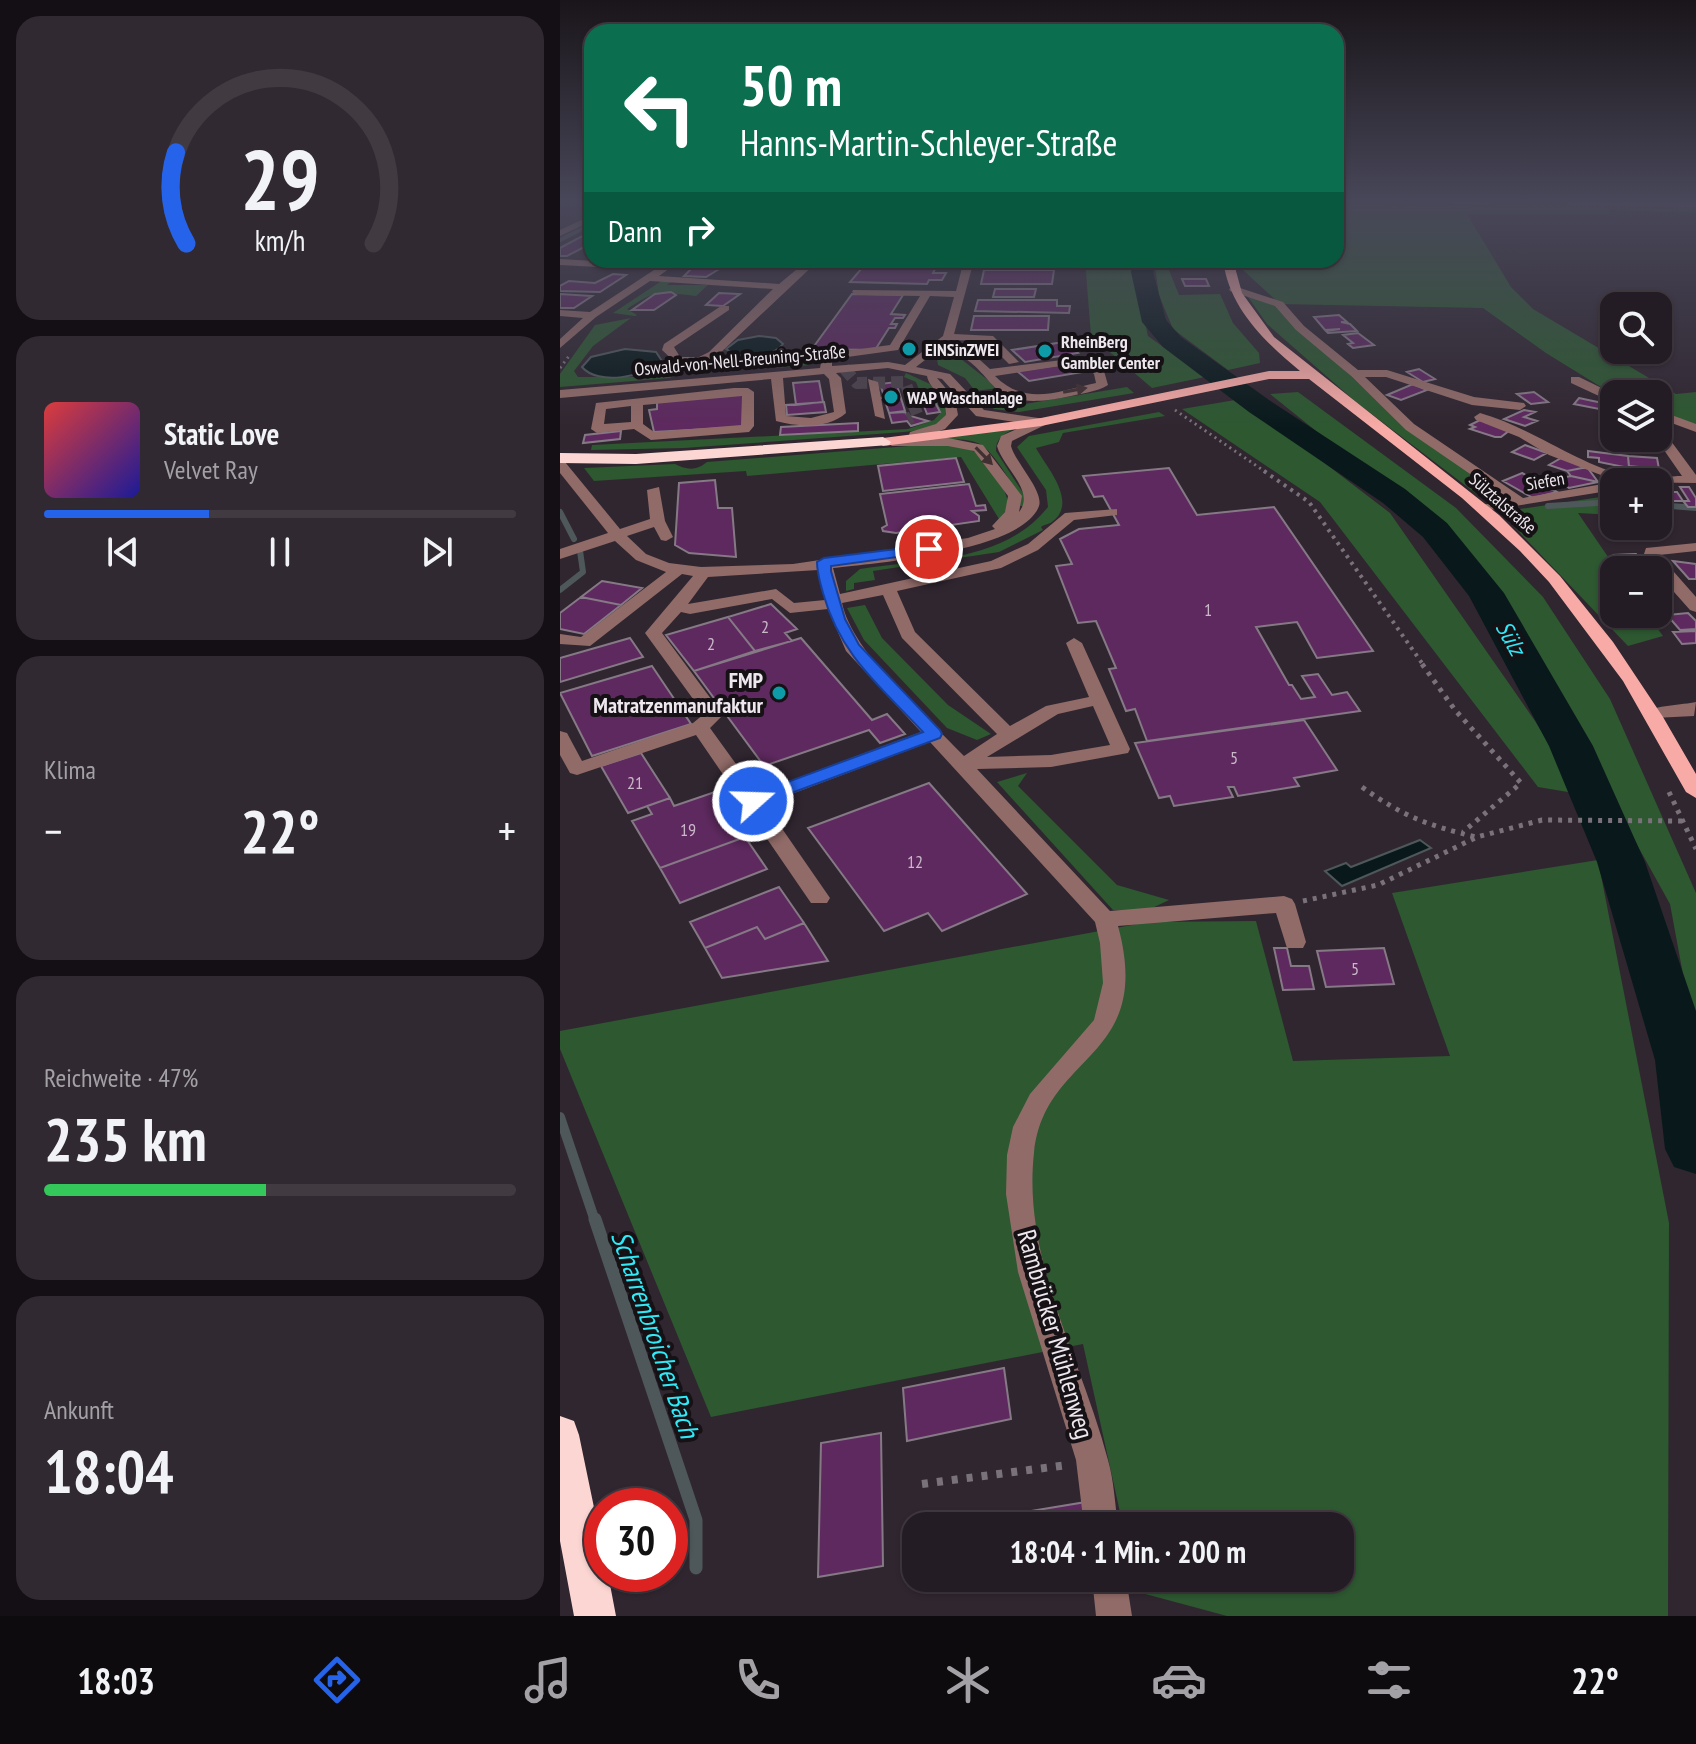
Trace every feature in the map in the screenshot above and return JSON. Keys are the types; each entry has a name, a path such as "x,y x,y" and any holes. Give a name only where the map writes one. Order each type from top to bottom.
{"highway":[{"path":"560,458 636,459 883,442"},
{"path":"560,1435 595,1616"}],"main road":[{"name":"Sülztalstraße","path":"1232,277 1234,289 1256,324 1283,352 1482,509 1527,550 1589,618 1654,713 1696,792"},
{"path":"1260,381 1283,352"},
{"path":"883,442 1041,422 1260,381 1313,376"}],"street":[{"path":"725,308 668,346 677,361 701,360 713,354 793,277"},
{"path":"916,369 944,341 964,277"},
{"path":"560,345 592,315 648,278 781,287"},
{"name":"Sülztalstraße","path":"1234,289 1274,301 1410,427 1522,503"},
{"path":"857,292 960,294"},
{"path":"777,374 780,418 790,422 833,418 840,413 835,378 826,370 826,360 838,355 884,352 894,348 927,293"},
{"path":"560,313 592,315"},
{"path":"944,341 989,338 1013,362"},
{"path":"944,341 962,348 1004,388 1023,398 1102,385 1100,373 1082,359 989,373"},
{"name":"Oswald-von-Nell-Breuning-Straße","path":"560,394 888,365 916,369"},
{"path":"916,369 946,376 980,413 1041,422"},
{"path":"883,442 932,431 954,418 955,411 942,389 916,369"},
{"path":"1073,378 1100,373"},
{"path":"1355,374 1387,373 1472,401 1520,406"},
{"path":"1575,380 1600,392"},
{"path":"872,382 881,416"},
{"path":"1004,388 1031,384"},
{"path":"637,425 649,386"},
{"path":"748,392 748,426 651,436 637,425 597,429 600,406 642,401 748,392"},
{"path":"1480,417 1524,434 1554,452 1600,469"},
{"path":"1672,419 1696,428"},
{"path":"560,465 617,534 648,562 702,573 737,572 824,562 846,553 991,538 1017,524 1032,505 1032,495 1004,446 1006,439 1041,422"},
{"path":"883,442 948,442 978,448 985,453 1015,496 1014,504 1006,522 972,542"},
{"path":"1672,451 1694,479"},
{"path":"1672,480 1694,479"},
{"name":"Siefen","path":"1482,509 1600,489"},
{"path":"654,490 658,521 666,537"},
{"path":"676,606 690,609 776,594 790,608 862,598 888,588 984,570 1026,553 1056,532 1070,516 1112,512"},
{"path":"560,554 658,521"},
{"path":"1696,547 1651,551 1651,557 1696,607"},
{"path":"714,558 735,560 737,572"},
{"path":"824,562 838,619 852,647 1105,919 1181,911 1247,910 1284,904 1295,942"},
{"path":"560,639 584,642 678,570"},
{"path":"560,737 577,769 700,727 714,715 653,633 694,590 702,573"},
{"path":"888,588 908,634 1008,735"},
{"path":"964,764 1051,761 1121,749 1074,643"},
{"path":"964,764 1052,710 1098,700"},
{"path":"1654,713 1694,711 1696,707"},
{"path":"700,727 819,898"},
{"path":"753,801 934,734"},
{"name":"Rambrücker Mühlenweg","path":"1099,1512 1092,1462 1027,1245 1020,1152 1035,1108 1057,1076 1097,1034 1107,1017 1113,991 1113,966 1112,944 1105,919"},
{"path":"1111,1592 1114,1616"}],"path":[{"path":"1173,409 1309,502 1455,710 1521,783 1463,832"},
{"path":"1665,783 1696,849"},
{"path":"1362,787 1395,811 1420,823 1477,837"},
{"path":"1284,904 1378,885 1477,837 1559,818 1683,821"},
{"path":"922,1484 1092,1462"}],"green space":[{"path":"1086,277 1135,277 1148,336 1205,377 1152,388 1091,336"},
{"path":"1156,277 1172,277 1179,295 1220,294 1233,323 1259,353 1260,363 1228,370 1173,329 1159,295"},
{"path":"1251,277 1505,277 1533,309 1600,349 1600,364 1626,364 1652,380 1600,380 1600,386 1483,308 1280,304"},
{"path":"672,281 667,285 708,285 696,296 655,294 627,309 635,316 613,313 660,282"},
{"path":"1246,294 1272,301 1402,425 1513,498 1487,502 1356,402 1267,324"},
{"path":"631,318 593,346 574,371 578,377 640,377 673,364 675,369 790,357 811,362 810,365 776,368 781,361 683,371 670,378 560,387 560,374 595,325"},
{"path":"937,358 961,359 998,388 975,391 965,378 938,365"},
{"path":"906,373 930,384 949,410 943,421 928,429 904,432 684,448 591,450 592,445 908,429 934,420 941,412 935,400 923,400 916,382 904,377"},
{"path":"1127,387 1134,393 1019,412 994,409 978,395 997,391 1008,404 1019,405"},
{"path":"1298,392 1456,508 1543,597 1610,699 1696,893 1696,1045 1670,904 1572,728 1480,582 1387,488 1270,394"},
{"path":"1672,392 1696,392 1696,427 1672,419"},
{"path":"1241,399 1390,513 1535,721 1580,794 1538,787 1320,502 1182,409"},
{"path":"1159,412 1165,416 1063,433 1059,442 1036,448 1053,474 1062,505 1052,522 1041,527 1043,530 999,552 873,571 875,580 854,583 854,589 846,591 846,581 860,569 936,560 986,549 1029,526 1048,507 1046,490 1017,447 1029,436"},
{"path":"1017,428 1002,436 996,451 1025,496 1025,506 1019,506 1011,482 980,444 958,439 936,439"},
{"path":"946,443 978,454 996,474 1009,507 999,519 961,457 747,476 746,471 594,481 584,468 675,464 691,469 707,462"},
{"path":"1600,497 1600,514 1578,513 1607,556 1600,556 1600,617 1500,512"},
{"path":"865,605 882,638 948,705 991,734 977,740 947,728 864,640 847,608"},
{"path":"1611,628 1657,628 1663,636 1628,646"},
{"path":"1027,773 1018,786 1117,885 1169,900 1142,913 1113,910 997,782"},
{"path":"1598,860 1669,1223 1668,1616 1227,1616 1138,1592 1354,1592 1354,1512 1120,1512 1083,1344 711,1417 560,1049 560,1031 1148,922 1256,921 1293,1061 1450,1056 1392,893"}],"shaded area":[{"path":"759,336 776,338 783,344 772,352 756,356 740,355 726,349 738,340"},
{"path":"625,349 656,352 662,361 633,375 610,378 589,373 582,367 591,357"},
{"path":"1420,840 1431,848 1342,886 1325,871 1346,863 1351,867"}],"building":[{"path":"606,277 622,277 600,292 560,291 560,286 569,281 595,283"},
{"path":"854,277 943,277 929,280 927,284 850,282"},
{"path":"982,277 1053,277 1052,284 981,284"},
{"path":"1182,279 1206,279 1209,286 1185,286"},
{"path":"995,289 1036,289 1034,297 993,297"},
{"path":"671,292 676,295 654,310 632,310 655,294"},
{"path":"719,293 740,294 723,306 706,305"},
{"path":"560,294 592,296 574,308 560,308"},
{"path":"852,294 903,295 891,314 905,315 895,318 891,324 897,324 895,328 889,328 875,350 812,349"},
{"path":"978,300 1057,300 1057,306 1070,306 1069,313 975,311"},
{"path":"1339,315 1347,322 1341,322 1350,324 1357,331 1328,333 1326,331 1340,329 1325,330 1314,317"},
{"path":"974,316 1049,316 1048,330 971,330"},
{"path":"1358,333 1374,345 1353,348 1348,344 1353,343 1343,335"},
{"name":"RheinBerg Gambler Center","path":"1066,343 1078,353 1025,362 1012,350"},
{"path":"1078,362 1089,371 1029,381 1017,371"},
{"path":"1419,369 1435,379 1423,382 1407,372"},
{"path":"819,381 823,402 796,405 793,383"},
{"name":"WAP Waschanlage","path":"896,382 905,411 889,413 884,398 881,398 884,396 880,384"},
{"path":"1413,384 1427,390 1401,400 1387,395"},
{"path":"1534,392 1548,402 1531,404 1517,394"},
{"path":"744,393 743,427 654,432 649,410 657,409 657,401"},
{"path":"1579,398 1600,402 1600,408 1599,409 1574,404"},
{"path":"934,400 940,412 927,414 922,401"},
{"path":"824,402 826,412 787,415 786,405"},
{"path":"1524,410 1535,412 1524,417 1537,421 1525,426 1504,419"},
{"path":"905,412 928,421 911,426 907,421 892,423 889,413"},
{"path":"1480,420 1510,430 1501,437 1495,437 1470,429 1475,427 1470,425"},
{"path":"858,423 858,431 780,435 781,427"},
{"path":"621,431 620,439 583,443 585,435"},
{"path":"1525,445 1547,453 1534,460 1512,452"},
{"path":"1588,451 1628,456 1629,468 1599,462 1599,458 1588,457"},
{"path":"1628,456 1657,458 1659,468 1649,468 1629,466"},
{"path":"956,458 964,482 883,491 878,466"},
{"path":"1561,458 1587,467 1567,471 1549,465"},
{"path":"1587,467 1598,482 1571,476 1567,471"},
{"path":"1169,468 1197,515 1274,507 1373,651 1317,658 1297,622 1256,627 1289,685 1301,699 1315,697 1302,676 1318,674 1332,695 1347,692 1360,711 1147,741 1135,709 1126,711 1109,669 1116,668 1096,621 1078,623 1056,566 1072,564 1060,539 1079,529 1119,525 1103,496 1094,497 1083,476"},
{"path":"1522,473 1557,492 1533,498 1503,481"},
{"path":"1571,476 1598,482 1569,488 1556,479"},
{"path":"715,480 718,508 732,508 736,557 689,553 675,545 679,483"},
{"path":"969,484 976,506 985,505 986,510 972,511 979,516 979,521 896,533 883,531 882,528 887,525 880,494"},
{"path":"1680,487 1689,487 1696,498 1696,507 1688,507 1683,501 1689,501"},
{"path":"1672,492 1677,492 1683,501 1672,501"},
{"path":"1673,561 1696,564 1696,579 1689,579"},
{"path":"602,581 642,588 621,605 581,597"},
{"path":"581,597 621,605 584,634 560,629 560,613"},
{"path":"771,604 797,629 785,633 792,641 755,651 728,617"},
{"path":"1688,613 1696,621 1696,629 1680,630 1672,621 1672,615"},
{"path":"728,617 755,651 694,671 666,635"},
{"path":"1696,631 1696,643 1682,644 1673,632"},
{"path":"630,638 643,657 560,682 560,658"},
{"name":"FMP Matratzenmanufaktur","path":"801,638 872,720 887,714 905,734 880,743 869,730 764,766 694,671"},
{"path":"652,666 691,724 592,756 560,693"},
{"path":"1304,720 1337,770 1294,778 1299,786 1238,796 1234,787 1228,787 1233,797 1174,806 1170,796 1159,798 1135,743"},
{"path":"641,753 670,798 628,813 601,766"},
{"path":"929,783 1027,894 942,931 928,913 884,931 808,828"},
{"path":"715,792 745,837 660,868 632,821 652,814 647,806 670,798 674,806"},
{"path":"745,837 767,869 680,903 660,868"},
{"path":"779,887 804,923 765,939 757,927 705,948 690,922"},
{"path":"804,923 828,961 722,978 705,948 757,927 765,939"},
{"path":"1274,948 1287,948 1291,966 1309,966 1314,989 1283,990"},
{"path":"1384,948 1394,984 1326,987 1317,951"},
{"path":"1004,1368 1011,1419 907,1441 903,1388"},
{"path":"881,1433 883,1566 818,1577 821,1443"},
{"path":"1086,1502 1087,1512 1025,1512"}],"waterway":[{"name":"Sülz","path":"1143,277 1154,322 1172,342 1259,406 1394,496 1435,530 1486,593 1571,746 1621,862 1684,1060 1696,1149"},
{"path":"1548,506 1600,503"},
{"path":"1672,506 1696,508"},
{"name":"Scharrenbroicher Bach","path":"560,512 574,539"},
{"name":"Scharrenbroicher Bach","path":"560,590 583,572 580,551"},
{"name":"Scharrenbroicher Bach","path":"560,1117 595,1221"},
{"name":"Scharrenbroicher Bach","path":"595,1219 696,1520 696,1568"}],"tunnel":[{"path":"844,368 857,383 905,382 917,414 908,419"}],"place":[{"name":"EINSinZWEI","path":"909,349"},
{"name":"RheinBerg Gambler Center","path":"1045,351"},
{"name":"WAP Waschanlage","path":"891,397"},
{"name":"FMP Matratzenmanufaktur","path":"779,693"}],"route":[{"path":"753,801 934,734 852,647 838,619 824,571 824,562 929,549"}]}
